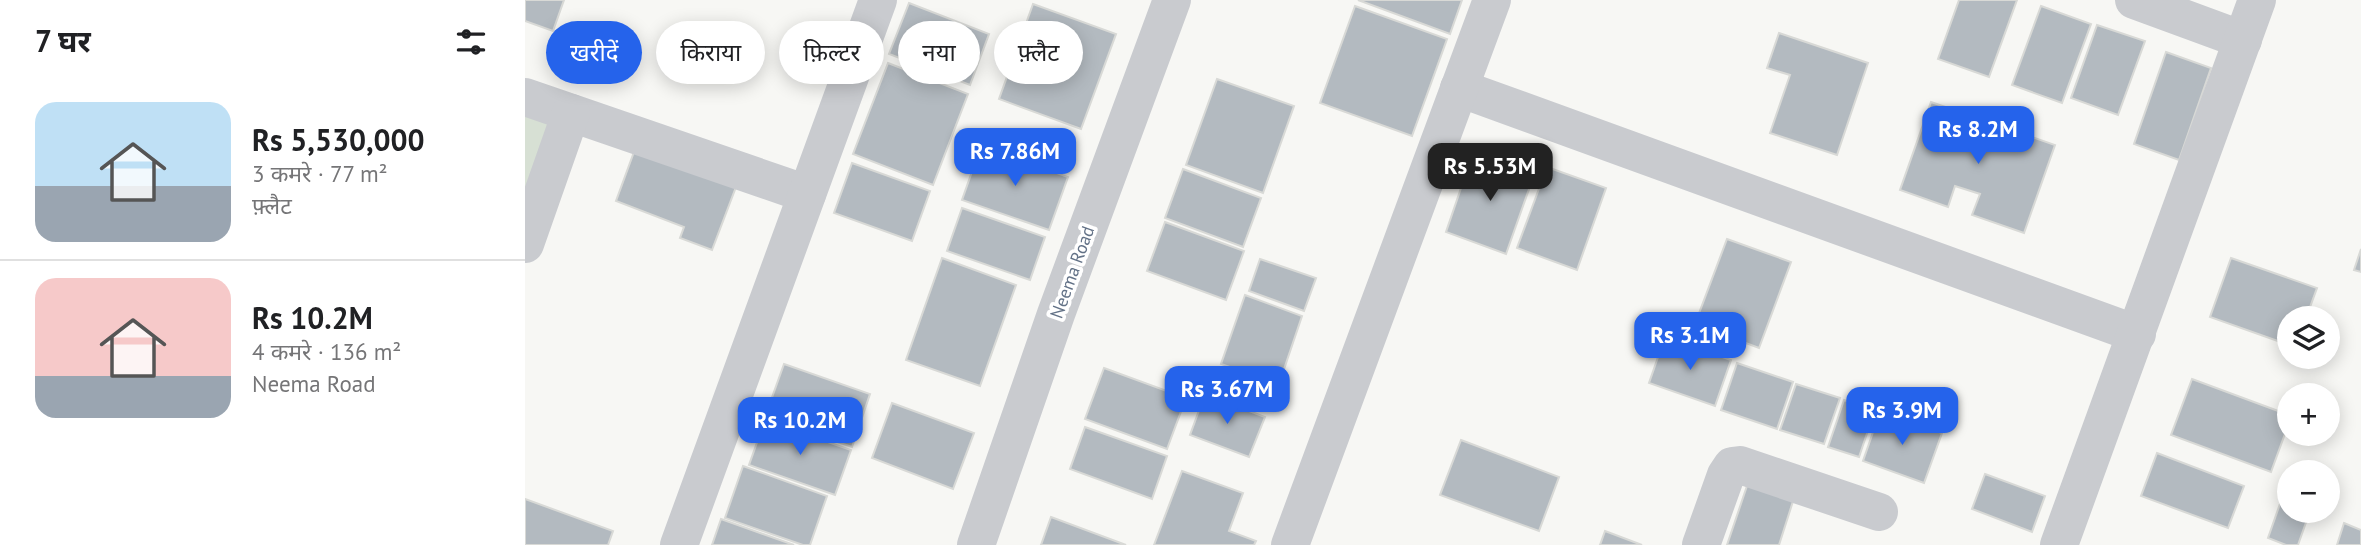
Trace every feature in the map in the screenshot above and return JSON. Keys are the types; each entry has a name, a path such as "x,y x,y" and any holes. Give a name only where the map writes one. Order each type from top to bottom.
{"street":[{"path":"679,545 878,0"},
{"name":"Neema Road","path":"976,545 1056,314 1172,0"},
{"path":"1290,545 1492,0"},
{"path":"2134,0 2243,40"},
{"path":"2059,545 2257,0"},
{"path":"1459,88 2137,334"},
{"path":"525,97 807,194"},
{"path":"525,244 571,113"},
{"path":"1701,545 1726,475 1732,466 1749,466 1878,512"}],"shaded area":[{"path":"525,106 567,121 525,235"}],"building":[{"path":"525,0 564,0 557,21 546,21 546,28 525,21"},
{"path":"1358,0 1462,0 1450,34"},
{"path":"1959,0 2017,0 1989,77 1938,59"},
{"path":"909,3 955,21 902,21"},
{"path":"1033,4 1080,21 1027,21"},
{"path":"1355,6 1447,39 1412,136 1320,103"},
{"path":"2041,6 2091,24 2062,103 2012,85"},
{"path":"1083,22 1116,34 1081,129 999,99 1004,84 1083,84"},
{"path":"2097,25 2145,41 2118,115 2071,98"},
{"path":"898,31 898,57 889,54"},
{"path":"980,31 989,34 980,58"},
{"path":"1779,33 1868,63 1837,155 1770,133 1790,75 1767,68"},
{"path":"2166,52 2211,68 2179,160 2134,144"},
{"path":"888,63 898,67 898,84 942,84 968,94 933,185 853,154 880,84 884,84"},
{"path":"1217,79 1294,106 1263,193 1186,165"},
{"path":"1931,102 2055,145 2024,233 1972,215 1980,194 1955,186 1948,207 1900,190"},
{"path":"638,141 739,179 712,250 680,238 684,227 616,201"},
{"path":"981,146 1068,177 1049,230 962,200"},
{"path":"1473,153 1534,175 1506,254 1446,232"},
{"path":"852,163 930,191 912,241 834,213"},
{"path":"1547,167 1606,188 1577,270 1517,248"},
{"path":"1183,169 1261,198 1243,247 1165,218"},
{"path":"962,208 1045,237 1030,280 947,251"},
{"path":"1165,222 1244,251 1226,300 1147,271"},
{"path":"1727,239 1791,262 1759,348 1695,324"},
{"path":"2361,249 2361,272 2354,270"},
{"path":"942,258 1016,285 980,386 906,360"},
{"path":"2231,258 2317,288 2310,306 2277,306 2277,341 2210,317"},
{"path":"1260,259 1316,278 1304,311 1249,291"},
{"path":"1245,295 1302,316 1279,384 1221,364"},
{"path":"1665,337 1731,360 1715,406 1649,383"},
{"path":"1737,363 1793,382 1777,429 1721,410"},
{"path":"784,364 870,394 852,447 765,417"},
{"path":"1104,368 1186,398 1167,449 1085,419"},
{"path":"2192,379 2277,411 2277,446 2281,446 2271,472 2171,435"},
{"path":"1796,384 1840,398 1824,444 1780,430"},
{"path":"1205,394 1265,417 1249,457 1190,435"},
{"path":"1844,400 1875,410 1859,457 1828,447"},
{"path":"892,403 974,433 953,489 872,458"},
{"path":"1880,412 1942,433 1924,483 1863,461"},
{"path":"765,420 851,450 835,495 749,465"},
{"path":"1085,427 1167,456 1152,499 1070,469"},
{"path":"1461,440 1559,477 1539,531 1440,495"},
{"path":"2157,453 2244,486 2228,528 2141,496"},
{"path":"743,466 827,496 810,545 803,545 725,518"},
{"path":"1182,471 1243,493 1229,531 1256,541 1254,545 1154,545"},
{"path":"1985,474 2045,496 2032,532 1972,509"},
{"path":"1749,480 1795,495 1779,545 1727,545"},
{"path":"525,499 613,531 608,545 525,545"},
{"path":"2277,512 2277,523 2306,523 2298,545 2286,545 2268,538"},
{"path":"1051,517 1126,545 1041,545"},
{"path":"721,519 794,545 712,545"},
{"path":"2344,523 2361,530 2361,545 2337,545"},
{"path":"1605,531 1642,545 1600,545"}]}
